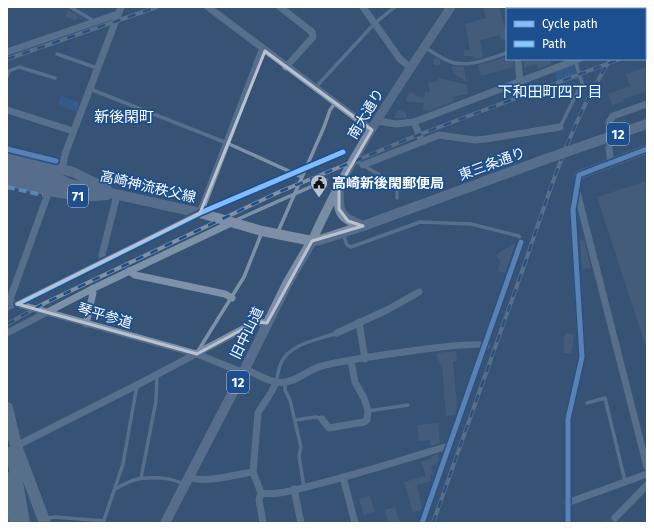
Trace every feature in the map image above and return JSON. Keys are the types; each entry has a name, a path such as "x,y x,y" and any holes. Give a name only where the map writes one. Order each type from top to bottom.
{"highway":[{"path":"7,408 11,448 44,521"},
{"path":"7,428 24,523"},
{"path":"7,478 15,523"}],"main road":[{"name":"南大通り","path":"312,241 354,160 424,47 451,7"},
{"name":"東三条通り","path":"312,241 343,233 647,124"},
{"path":"579,175 647,149"},
{"name":"71","path":"7,157 62,169 88,178 116,195"},
{"name":"高崎神流秩父線","path":"7,164 51,175 70,184"},
{"name":"高崎神流秩父線","path":"7,173 50,183 70,184 200,213 262,231 312,241"},
{"name":"71","path":"7,181 48,191 90,197 116,195"},
{"path":"339,187 338,204 341,213 348,221 363,226"},
{"name":"旧中山道","path":"165,523 244,371 267,323 312,241"}],"street":[{"path":"208,7 372,130"},
{"path":"280,7 312,32 313,37 286,66"},
{"path":"363,7 400,59 411,68"},
{"path":"7,52 94,21 119,10"},
{"path":"62,169 65,154 119,10"},
{"path":"200,213 228,143 261,53 265,51"},
{"path":"518,60 520,82"},
{"path":"378,121 396,124 414,122 577,60"},
{"path":"609,122 613,116 647,104"},
{"path":"7,110 74,131"},
{"path":"414,122 422,142"},
{"path":"363,165 439,135 475,140 560,127"},
{"path":"609,149 611,162"},
{"path":"17,304 200,213 343,152"},
{"path":"568,523 568,419 582,357 573,210 579,175"},
{"path":"576,188 647,468"},
{"path":"8,301 48,191"},
{"path":"103,260 102,254 116,195"},
{"path":"7,333 92,289 231,223"},
{"path":"422,523 486,346 521,242"},
{"path":"129,271 135,274 225,294 232,298"},
{"path":"86,324 93,293 92,289"},
{"path":"337,333 387,310 419,292"},
{"name":"琴平参道","path":"8,301 197,354 276,382"},
{"path":"11,448 137,385 256,322 267,323"},
{"path":"359,322 365,359"},
{"path":"263,523 259,500 261,493 253,472 258,413 272,393 276,382 285,382 320,366 478,343 486,346"},
{"path":"322,419 329,428 364,422 367,420 368,412 362,392 355,382 351,361"},
{"path":"261,493 271,494 304,487 444,447 449,448"},
{"path":"187,481 253,472"},
{"path":"567,503 647,474"},
{"path":"343,477 355,523"},
{"path":"615,518 647,485"},
{"path":"294,489 301,523"}],"lane":[{"path":"70,7 94,21"},
{"path":"315,88 375,24 395,7"},
{"path":"424,47 443,58 456,63 473,62 506,53"},
{"path":"57,54 97,68"},
{"path":"560,127 582,83 577,60"},
{"path":"7,77 9,71 19,67 55,78"},
{"path":"90,89 228,143 302,177"},
{"path":"277,234 330,110 335,103"},
{"path":"354,160 390,181 397,181 397,198"},
{"path":"231,223 326,180"},
{"path":"343,233 347,245 351,247 420,222 471,224 519,236 521,242"},
{"path":"197,354 244,277 262,231"},
{"path":"7,310 17,304"},
{"path":"276,382 280,364 288,353 296,347 337,333"},
{"path":"142,478 156,401 157,374"},
{"path":"285,382 285,390 290,400 301,446 299,456 304,487"},
{"path":"44,521 55,517 103,522 124,464 137,385"},
{"path":"587,403 605,398 626,482"},
{"path":"368,412 408,405"},
{"path":"295,420 316,417 322,419"},
{"path":"115,489 125,483 142,478 187,481"}],"highlighted area":[{"path":"265,51 372,130 339,187 339,209 348,221 363,226 312,241 267,323 256,322 197,354 17,304 200,213"}],"green space":[{"path":"527,7 638,7 637,8"},
{"path":"573,7 624,7 624,8 570,8"},
{"path":"574,64 578,78 559,86 554,71"},
{"path":"61,96 78,102 77,112 58,105"}],"building":[{"path":"483,7 499,7 506,28 506,39 501,40 500,35 480,40 483,57 475,59 474,56 464,56 464,50 470,50 465,24 486,18"},
{"path":"68,10 78,16 75,21 65,16"},
{"path":"506,57 506,60 513,60 514,67 481,76 478,65"},
{"path":"437,59 440,62 437,65 434,62"},
{"path":"523,60 550,60 551,64 538,69 537,64 524,68"},
{"path":"452,66 464,67 466,81 454,74"},
{"path":"647,67 647,91 623,99 624,101 612,105 608,94 630,86 626,74"},
{"path":"439,78 467,85 468,94 453,97 454,101 429,111 423,110 424,103 405,101 410,92 424,99 425,91 430,92 428,83 438,81"},
{"path":"399,110 406,113 407,118 393,118"},
{"path":"647,181 647,346 646,347 597,197"},
{"path":"584,240 591,268 582,269 580,241"},
{"path":"515,244 505,273 498,271 501,260 498,259 496,255"},
{"path":"565,333 574,335 571,354 563,353"},
{"path":"456,351 457,361 453,361 457,407 455,415 446,416 442,364 438,364 437,353"},
{"path":"438,423 440,443 430,446 430,440 419,441 417,425"},
{"path":"438,454 439,459 437,464 431,466 433,474 430,475 431,481 417,485 422,509 413,512 404,482 426,476 421,462 432,459 431,456"},
{"path":"370,496 375,512 364,515 359,499"},
{"path":"395,507 400,523 388,523 385,510"}],"waterway":[{"path":"606,523 613,515"}],"tunnel":[{"path":"609,122 609,149"}],"railway":[{"path":"7,59 157,7"},
{"path":"7,324 45,303 279,192 413,137 617,60"},
{"path":"433,523 552,184 583,109 609,62"}],"marked path":[{"path":"7,187 43,195"}],"cycle path":[{"path":"7,149 56,161"},
{"path":"568,523 568,419 582,357 573,210 579,175 647,149"},
{"path":"17,304 200,213 343,152"},
{"path":"422,523 521,242"}],"place":[{"name":"高崎新後閑郵便局","path":"319,198"}],"district":[{"name":"下和田町四丁目","path":"550,92"},
{"name":"新後閑町","path":"124,117"}]}
